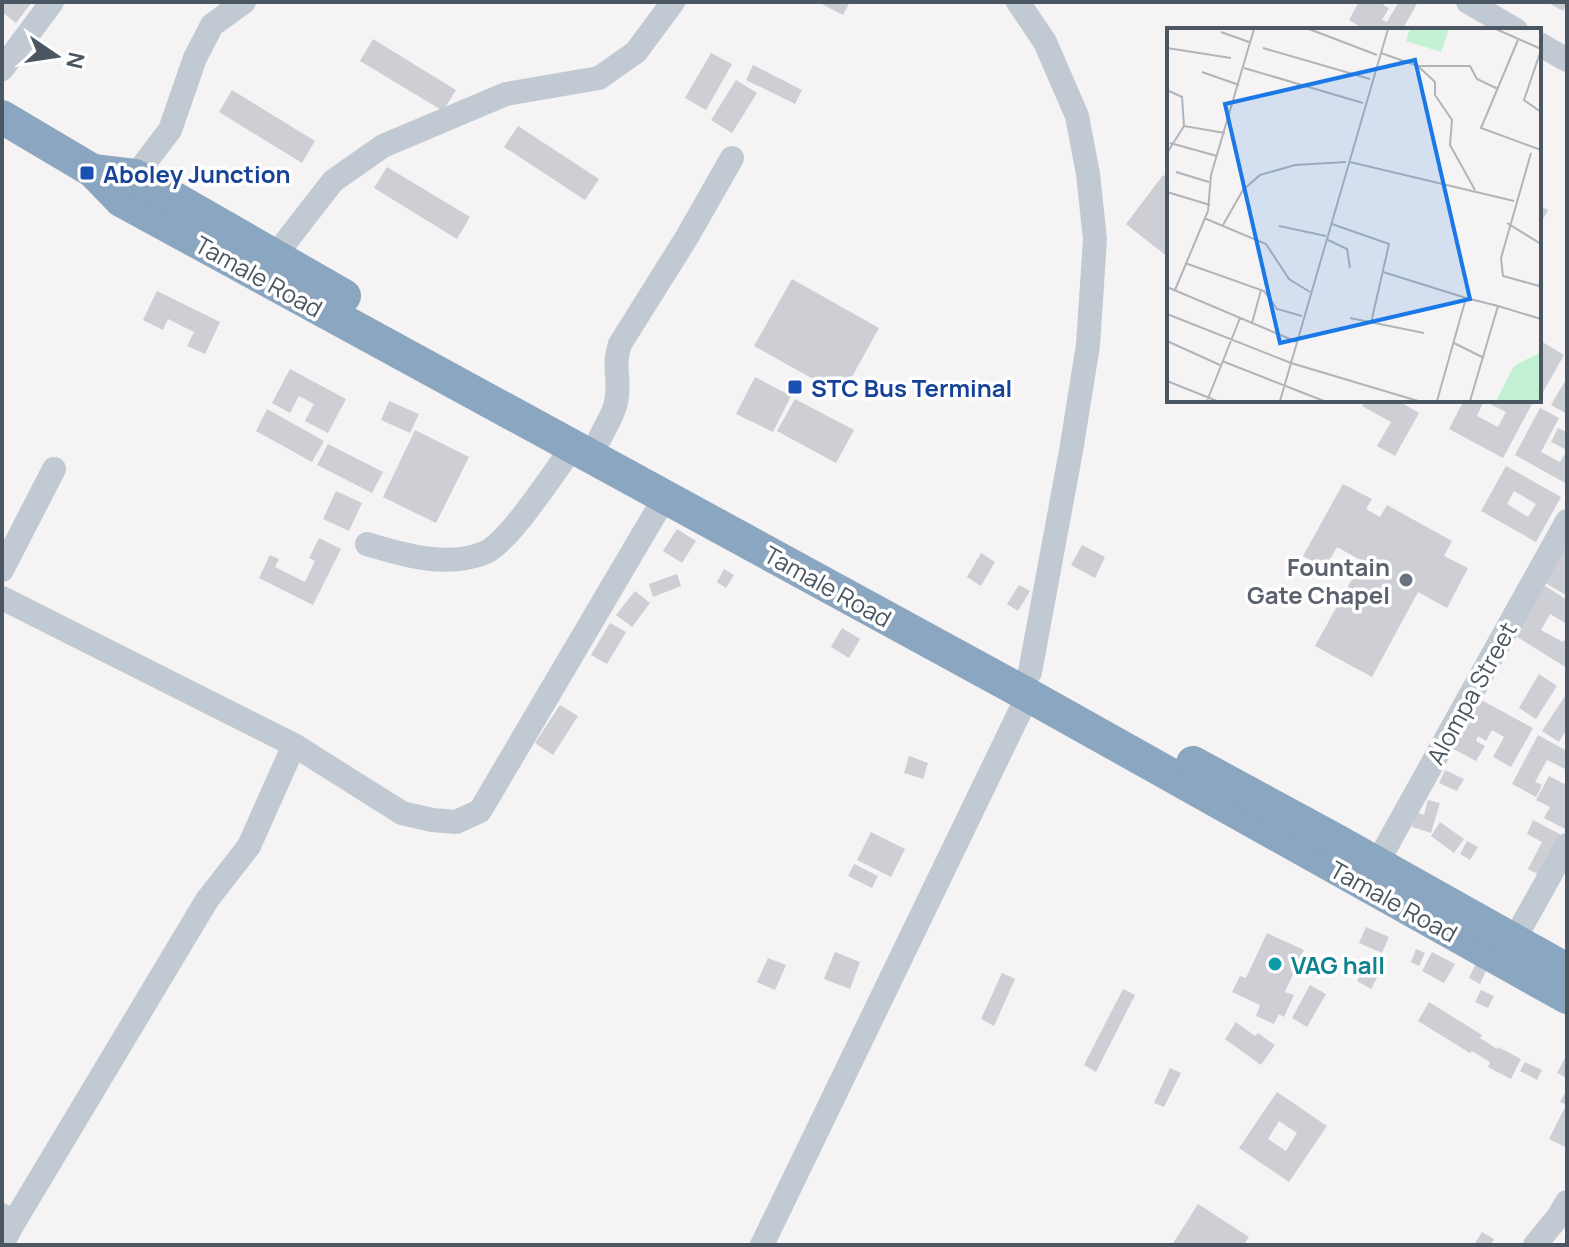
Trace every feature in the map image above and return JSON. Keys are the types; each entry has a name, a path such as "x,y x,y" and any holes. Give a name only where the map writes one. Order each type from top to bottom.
{"highway":[{"name":"Tamale Road","path":"2,117 93,171 121,200 586,443 1029,684 1189,774 1567,997"},
{"name":"Tamale Road","path":"93,171 135,176 586,443 665,497 793,554"},
{"name":"Tamale Road","path":"1189,774 1333,839 1567,971"}],"street":[{"path":"2,69 52,2"},
{"path":"135,176 170,130 195,58 212,25 244,2"},
{"path":"274,257 333,181 383,146 506,94 599,78 636,52 673,2"},
{"path":"762,1245 1029,684 1088,345 1095,239 1088,174 1077,116 1045,42 1018,2"},
{"path":"1468,2 1513,28"},
{"path":"1541,45 1567,60"},
{"path":"367,544 402,555 455,560 486,553 504,537 616,404 614,360 620,344 732,158"},
{"path":"2,570 54,469"},
{"path":"2,598 294,745 402,813 456,822 480,811 665,497"},
{"name":"Alompa Street","path":"1376,865 1567,521"},
{"path":"2,1244 8,1218 207,900 249,846 294,745"},
{"path":"1514,940 1567,845"},
{"path":"1535,1245 1567,1202"}],"building":[{"path":"2,2 32,2 16,23 2,12"},
{"path":"818,2 850,2 843,15"},
{"path":"1359,2 1385,2 1383,5 1389,8 1382,20 1387,22 1399,2 1418,2 1403,28 1362,28 1349,20"},
{"path":"1547,2 1567,2 1567,4 1563,11"},
{"path":"373,39 456,90 443,111 360,61"},
{"path":"711,53 732,64 706,110 685,98"},
{"path":"753,65 802,90 795,104 746,80"},
{"path":"736,80 757,93 732,133 711,120"},
{"path":"232,90 315,141 302,163 219,112"},
{"path":"518,126 599,179 585,200 504,147"},
{"path":"387,167 470,217 457,239 374,188"},
{"path":"1163,175 1167,178 1167,256 1126,224"},
{"path":"1541,206 1548,210 1541,223"},
{"path":"792,279 879,328 842,395 754,346"},
{"path":"157,291 220,322 205,354 187,346 194,332 168,319 163,330 143,320"},
{"path":"1541,341 1564,355 1541,395"},
{"path":"290,369 346,399 328,433 305,421 314,404 299,396 290,413 272,403"},
{"path":"755,377 791,396 773,432 736,414"},
{"path":"1565,381 1567,383 1567,414 1551,405"},
{"path":"795,399 854,430 836,463 777,431"},
{"path":"389,401 419,414 410,433 381,420"},
{"path":"1365,402 1400,402 1419,413 1395,456 1377,446 1391,422 1362,406"},
{"path":"1463,402 1484,402 1477,416 1498,427 1506,412 1486,402 1532,404 1503,458 1449,429"},
{"path":"1540,408 1559,418 1541,452 1560,462 1567,450 1567,484 1515,455"},
{"path":"267,409 324,441 312,462 256,431"},
{"path":"1558,428 1567,432 1567,450 1551,442"},
{"path":"415,430 469,457 436,523 383,497"},
{"path":"328,444 383,472 372,493 317,465"},
{"path":"1506,466 1561,497 1536,542 1481,511","holes":["1514,491 1536,504 1528,517 1507,504"]},
{"name":"Fountain Gate Chapel","path":"1343,484 1372,499 1366,509 1380,517 1387,505 1452,541 1444,556 1468,568 1447,608 1418,592 1372,677 1315,646 1362,561 1337,547 1325,568 1303,556"},
{"path":"336,491 362,503 349,531 323,519"},
{"path":"677,529 696,541 682,563 663,551"},
{"path":"319,538 341,549 313,605 259,578 270,555 279,559 275,567 305,582 315,561 309,558"},
{"path":"1567,544 1567,596 1544,582"},
{"path":"1082,545 1105,557 1095,578 1071,565"},
{"path":"981,553 995,562 981,586 967,577"},
{"path":"724,569 734,575 726,588 717,582"},
{"path":"677,574 681,586 653,597 649,584"},
{"path":"1542,584 1567,600 1567,624 1550,614 1541,630 1563,642 1567,635 1567,668 1511,633"},
{"path":"1019,585 1030,591 1018,611 1007,604"},
{"path":"635,591 650,603 632,627 616,615"},
{"path":"610,623 626,632 607,664 591,655"},
{"path":"842,628 860,639 849,658 831,647"},
{"path":"1539,674 1557,686 1536,719 1519,708"},
{"path":"1567,693 1567,729 1559,742 1542,731"},
{"path":"1472,695 1533,728 1511,767 1493,757 1504,737 1492,730 1486,741 1478,736 1476,741 1485,746 1476,761 1446,745"},
{"path":"560,705 578,716 553,755 535,743"},
{"path":"1538,735 1567,751 1567,770 1547,760 1535,782 1542,785 1536,797 1512,784"},
{"path":"909,756 928,763 923,779 904,773"},
{"path":"1445,770 1464,779 1457,791 1439,783"},
{"path":"1549,776 1564,784 1567,779 1567,830 1544,818 1550,807 1536,800"},
{"path":"1428,800 1440,803 1431,833 1412,827 1416,812 1424,815"},
{"path":"1533,820 1565,837 1543,877 1528,869 1542,842 1527,834"},
{"path":"1440,822 1464,839 1454,853 1431,836"},
{"path":"871,832 905,849 891,877 857,860"},
{"path":"1467,841 1478,847 1470,860 1460,854"},
{"path":"854,864 878,876 872,888 848,876"},
{"path":"1366,927 1389,937 1382,953 1359,943"},
{"name":"VAG hall","path":"1267,933 1304,950 1285,992 1294,995 1284,1017 1279,1014 1274,1024 1256,1016 1260,1005 1232,992 1240,976 1246,978"},
{"path":"1416,949 1425,953 1419,966 1411,962"},
{"path":"835,952 860,962 850,989 824,979"},
{"path":"1432,952 1455,964 1444,983 1422,971"},
{"path":"768,958 786,965 775,990 757,982"},
{"path":"1476,963 1487,969 1480,984 1469,978"},
{"path":"1367,964 1380,972 1371,989 1357,981"},
{"path":"1002,973 1015,979 994,1026 981,1019"},
{"path":"1310,985 1326,994 1307,1027 1292,1018"},
{"path":"1123,989 1135,995 1096,1072 1084,1065"},
{"path":"1481,990 1494,996 1488,1008 1475,1002"},
{"path":"1429,1002 1482,1035 1480,1038 1497,1049 1521,1059 1511,1079 1488,1067 1490,1062 1418,1021"},
{"path":"1236,1022 1255,1036 1258,1033 1275,1045 1261,1065 1225,1039"},
{"path":"1567,1054 1567,1078 1557,1073"},
{"path":"1525,1062 1542,1070 1537,1080 1520,1071"},
{"path":"1170,1068 1181,1073 1164,1107 1154,1103"},
{"path":"1567,1089 1567,1148 1549,1139 1566,1105 1560,1102"},
{"path":"1277,1092 1327,1126 1289,1182 1239,1148","holes":["1279,1121 1297,1133 1286,1151 1268,1139"]},
{"path":"1198,1204 1249,1237 1244,1245 1172,1245"},
{"path":"1482,1232 1494,1239 1491,1245 1474,1245"}],"place":[{"name":"Aboley Junction","path":"87,173"},
{"name":"STC Bus Terminal","path":"795,387"},
{"name":"Fountain Gate Chapel","path":"1406,580"},
{"name":"VAG hall","path":"1275,964"}]}
